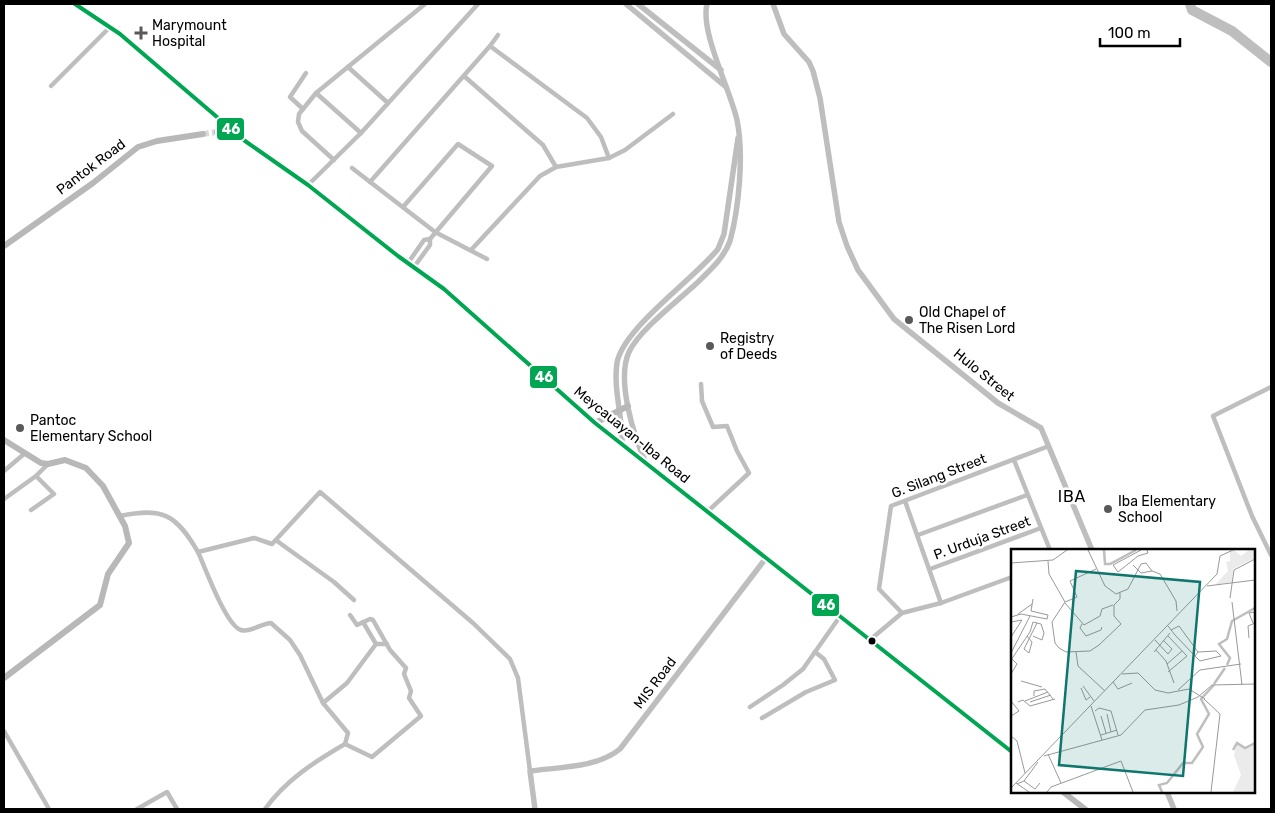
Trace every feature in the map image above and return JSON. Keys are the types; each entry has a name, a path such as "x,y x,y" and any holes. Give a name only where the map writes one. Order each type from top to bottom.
{"main road":[{"name":"Meycauayan-Iba Road","path":"74,4 110,26 232,130 308,185 444,289 595,423 841,615 1011,751"},
{"path":"217,132 232,130"},
{"name":"Pantok Road","path":"4,246 93,183 138,147 157,141 203,134"},
{"path":"595,423 628,406"},
{"path":"4,440 24,454 48,464 65,460 86,468 103,486 120,516 129,538 129,543 108,574 100,605 4,678"},
{"path":"1064,793 1085,809"}],"street":[{"path":"334,160 302,132 298,122 299,114 316,93 425,4"},
{"path":"308,185 360,133 478,4"},
{"path":"626,4 727,87"},
{"path":"638,4 721,70"},
{"path":"647,464 628,406 625,366 629,351 645,332 718,261 729,243 742,148 727,87 706,18 707,4"},
{"name":"Hulo Street","path":"773,4 784,34 809,62 816,80 838,214 847,246 858,270 894,319 1004,408 1038,425 1049,446 1089,549"},
{"path":"51,86 110,26"},
{"path":"370,182 498,35"},
{"path":"490,46 587,118 601,137 609,158"},
{"path":"689,57 695,50"},
{"path":"703,56 715,51"},
{"path":"348,67 388,103"},
{"path":"303,109 290,97 306,74"},
{"path":"464,76 543,145 556,167"},
{"path":"316,93 360,133"},
{"path":"471,250 540,176 556,167 609,158 625,150 673,114"},
{"path":"622,444 617,365 622,348 638,328 713,256 722,242 739,136"},
{"path":"403,207 458,144 492,166 435,232 423,255 411,265"},
{"path":"352,168 435,232 487,259"},
{"path":"411,265 417,250 424,240 430,239"},
{"path":"417,250 423,255"},
{"path":"701,384 702,401 713,427 727,426 749,473 707,512"},
{"path":"1271,387 1213,416 1252,516 1271,556"},
{"name":"G. Silang Street","path":"902,613 878,589 890,506 1049,446"},
{"path":"4,471 24,454"},
{"path":"1014,460 1050,549"},
{"path":"4,499 36,476 48,464"},
{"path":"31,510 54,494 36,476"},
{"path":"198,552 254,538 270,544 277,541 320,492 473,623 510,659 516,669 535,809"},
{"path":"918,535 1027,495"},
{"path":"904,501 918,535 941,603"},
{"path":"120,516 155,512 168,516 190,538 235,626 246,630 271,623 290,640 300,655 323,702 346,729 345,744"},
{"name":"P. Urduja Street","path":"930,570 1041,528"},
{"path":"277,541 334,582 354,600"},
{"name":"MIS Road","path":"530,770 600,760 611,756 620,749 766,558"},
{"path":"871,639 902,613 941,603 1011,577"},
{"path":"345,744 372,757 420,718 420,713 409,698 411,691 404,674 406,668 387,644 373,620 370,619 355,625 350,614"},
{"path":"750,707 803,669 841,615"},
{"path":"363,622 376,644"},
{"path":"323,702 347,683 376,644"},
{"path":"376,644 387,644"},
{"path":"762,718 806,692 835,680 824,659 815,652"},
{"path":"4,731 49,809"},
{"path":"265,809 277,793 294,777 345,744"},
{"path":"137,809 167,792 177,809"},
{"path":"1167,793 1174,809"}],"waterway":[{"path":"1190,4 1192,10 1232,31 1271,62"}],"tunnel":[{"path":"203,134 217,132"}],"transit line":[{"name":"46","path":"75,4 120,34 245,141 308,185 398,256 444,289 595,423 1011,751"}],"place":[{"name":"Marymount Hospital","path":"141,33"},
{"name":"Old Chapel of The Risen Lord","path":"909,320"},
{"name":"Registry of Deeds","path":"710,346"},
{"name":"Pantoc Elementary School","path":"20,428"},
{"name":"Iba Elementary School","path":"1108,509"}],"district":[{"name":"IBA","path":"1072,496"}]}
